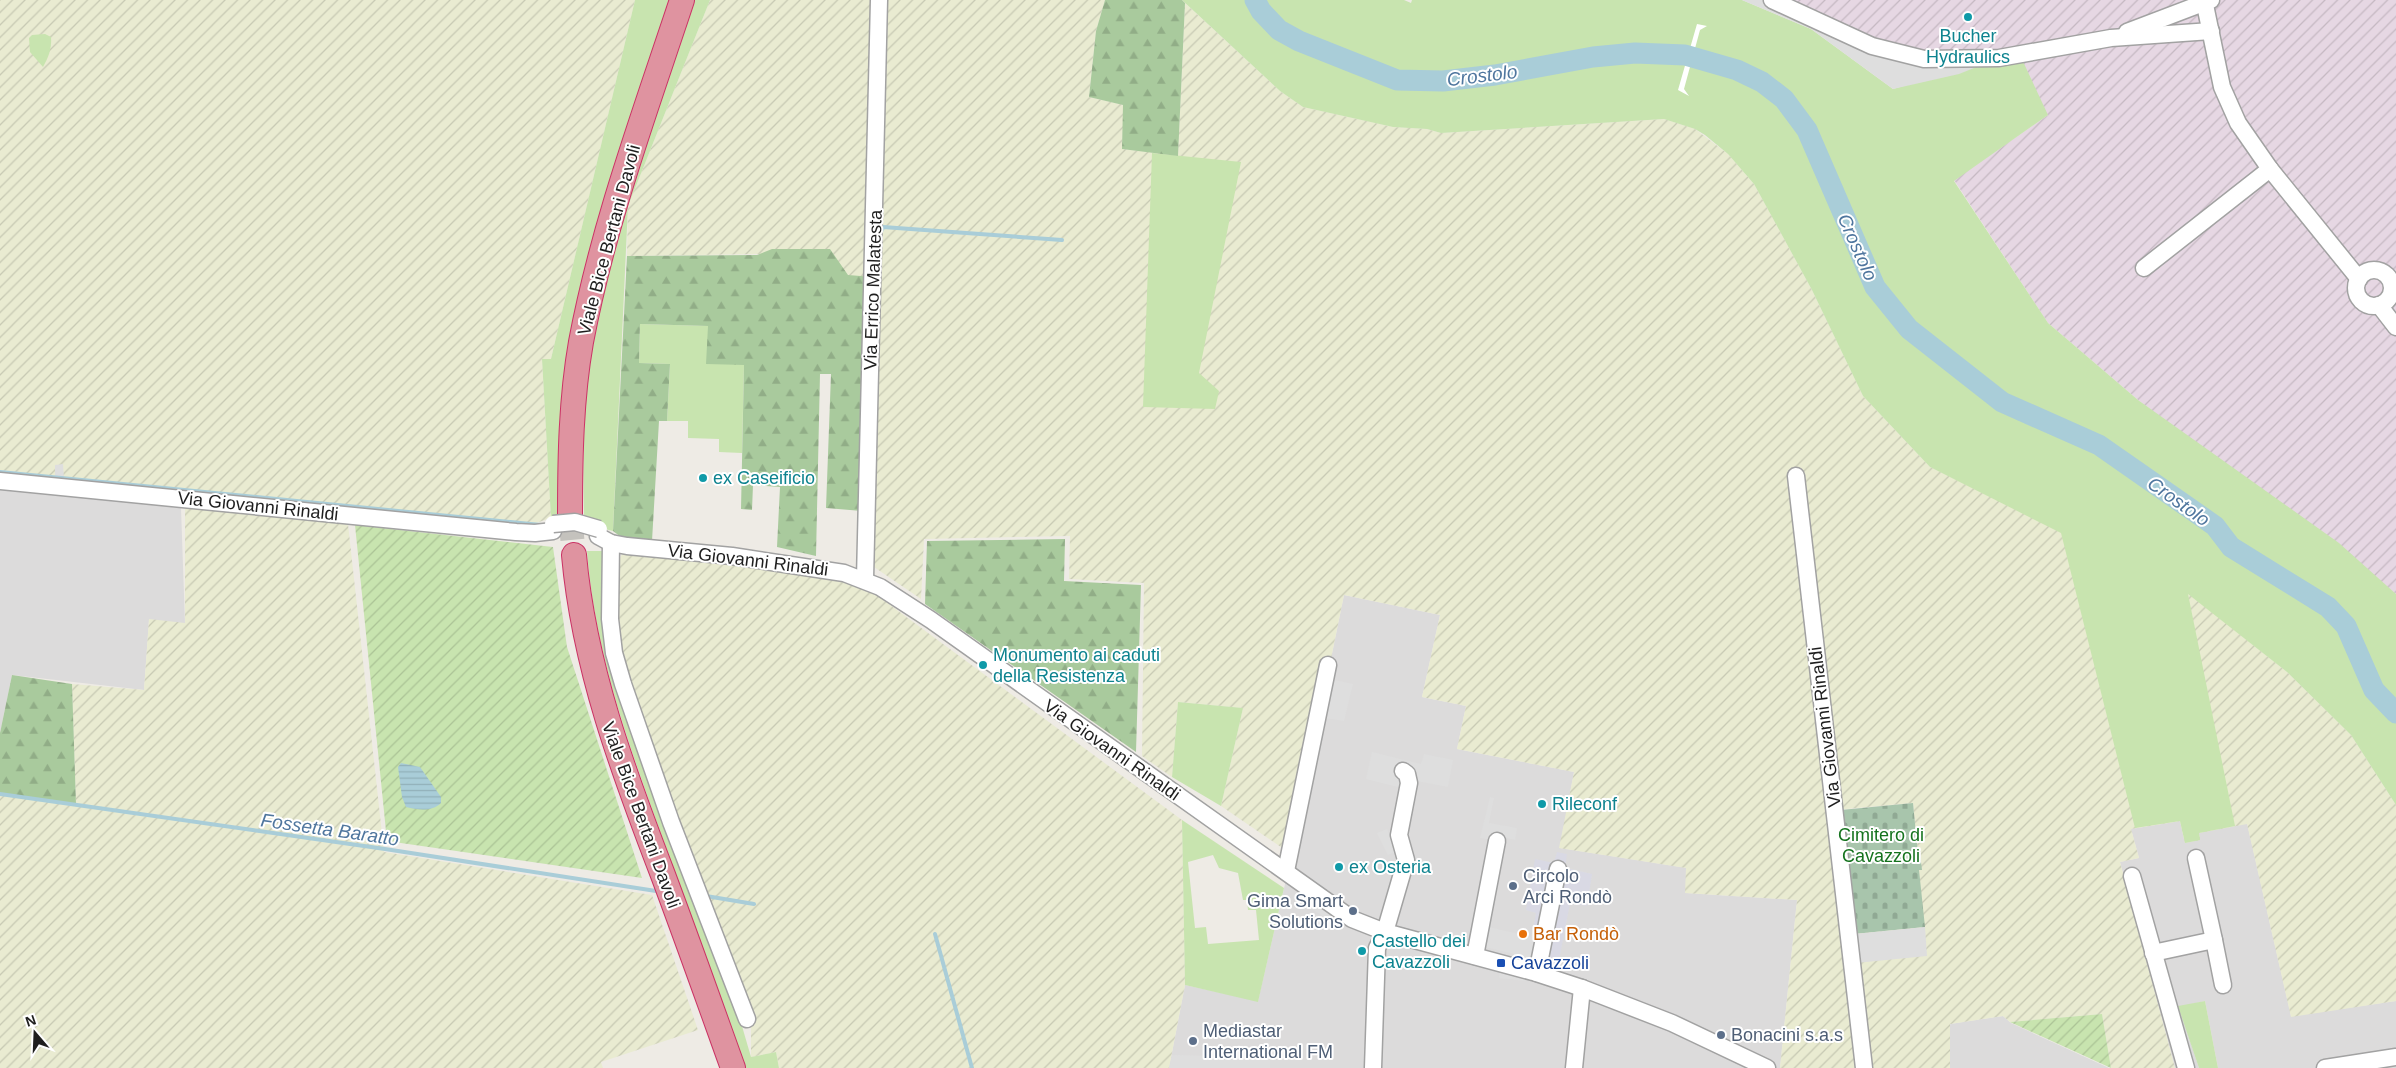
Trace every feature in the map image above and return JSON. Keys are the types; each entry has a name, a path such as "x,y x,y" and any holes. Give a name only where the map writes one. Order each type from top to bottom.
{"highway":[{"name":"Viale Bice Bertani Davoli","path":"559,523 581,343 590,300 621,185 682,0"},
{"name":"Viale Bice Bertani Davoli","path":"574,554 582,616 600,697 630,789 733,1068"}],"street":[{"name":"Via Errico Malatesta","path":"865,579 880,0"},
{"path":"1772,0 1872,46 1924,59 2006,58 2112,38 2211,31"},
{"path":"2112,38 2207,1 2222,87 2238,123 2270,169 2359,279"},
{"path":"2144,268 2270,169"},
{"path":"2373,270 2392,273 2391,294 2384,303 2379,305 2367,304 2358,296 2356,284 2362,274 2373,270"},
{"path":"2379,305 2396,327"},
{"name":"Via Giovanni Rinaldi","path":"1796,476 1864,1068"},
{"name":"Via Giovanni Rinaldi","path":"0,482 516,532 535,533 559,523 609,538 820,568 865,579 925,616 1352,919 1385,932 1475,956 1582,988 1672,1023 1767,1068"},
{"path":"609,538 611,635 626,697 747,1019"},
{"path":"1286,871 1328,665"},
{"path":"1373,1068 1377,951 1385,932 1406,860 1399,835 1409,783 1407,774 1403,771"},
{"path":"1475,956 1497,841"},
{"path":"2196,858 2223,985"},
{"path":"1537,974 1558,869"},
{"path":"2132,876 2186,1068"},
{"path":"2153,953 2214,940"},
{"path":"1574,1068 1582,988"},
{"path":"2326,1068 2396,1057"}],"shaded area":[{"path":"1742,0 1772,0 1872,46 1999,58 1959,74 1893,89 1811,29"},
{"path":"1772,0 2396,0 2396,594 2138,400 2048,323 1954,180 2048,115 1924,59"},
{"path":"63,464 64,479 55,477 55,465"},
{"path":"0,489 181,508 185,624 149,620 144,690 12,675 0,733"},
{"path":"1344,595 1440,615 1422,697 1466,706 1457,749 1574,772 1560,848 1687,868 1686,893 1797,900 1780,1068 1169,1068 1185,985 1258,1001 1285,884"},
{"path":"1325,678 1353,684 1344,721 1317,717"},
{"path":"1372,752 1421,764 1424,754 1453,760 1448,787 1417,781 1414,791 1366,779"},
{"path":"1490,797 1494,798 1489,823 1517,828 1515,840 1498,836 1497,841 1480,838"},
{"path":"2180,821 2185,843 2198,833 2247,823 2291,1016 2396,1001 2396,1068 2218,1068 2205,1001 2179,1007 2199,1068 2175,1068 2120,862 2139,858 2131,829"},
{"path":"1387,829 1397,851 1388,855 1377,833"},
{"path":"1557,852 1567,854 1565,868 1592,874 1587,906 1570,903 1558,965 1532,959 1539,931 1533,929 1536,913 1526,910 1535,859 1554,863"},
{"path":"1535,859 1592,874 1587,906 1570,903 1558,965 1477,945 1480,925 1531,937 1536,913 1526,910"},
{"path":"1298,886 1335,911 1330,920 1293,898"},
{"path":"1925,927 1927,956 1856,963 1854,934"},
{"path":"1501,963 1526,971 1525,981 1499,978"},
{"path":"2003,1016 2011,1023 2109,1068 1950,1068 1950,1024"},
{"path":"1172,1055 1270,1057 1270,1068 1169,1068"}],"green space":[{"path":"0,0 635,0 551,359 542,359 551,518 518,529 0,470"},
{"path":"635,0 671,0 591,246 575,311 568,362 559,516 551,518 542,359 551,359"},
{"path":"693,0 710,0 628,206 613,531 605,529 596,519 584,516 585,419 593,338 615,240 629,191"},
{"path":"710,0 1105,0 1096,31 1089,97 1124,105 1122,149 1178,155 1185,3 1280,91 1303,107 1393,127 1427,129 1441,133 1664,119 1695,129 1728,154 1754,184 1812,290 1863,396 1930,467 2188,593 2287,672 2351,735 2396,805 2396,1001 2291,1017 2247,824 2199,833 2200,840 2185,843 2180,821 2131,829 2139,858 2120,862 2175,1068 2111,1068 2102,1014 2010,1022 2003,1016 1950,1024 1950,1068 1780,1068 1797,900 1685,893 1686,868 1559,848 1574,772 1457,749 1466,706 1422,697 1440,615 1344,595 1291,854 1221,806 1243,708 1178,702 1172,777 1142,756 1144,583 1069,579 1070,536 924,539 921,599 874,567 870,406 848,275 771,254 627,256 628,206","holes":["1913,803 1918,854 1920,854 1921,870 1834,810"]},
{"path":"1105,0 1182,0 1185,3 1178,156 1122,149 1123,105 1089,97 1096,31"},
{"path":"1182,0 1404,0 1411,3 1412,0 1742,0 1811,29 1893,89 1999,58 2020,55 2048,115 1954,181 2048,323 2138,400 2339,543 2396,594 2396,805 2351,735 2287,672 2188,594 2235,826 2199,833 2200,840 2185,843 2180,821 2135,828 2061,533 1930,467 1863,396 1812,290 1754,184 1728,154 1705,135 1695,129 1664,119 1441,133 1427,129 1393,127 1303,107 1280,91"},
{"path":"45,34 51,37 51,45 43,67 30,52 29,38 32,35"},
{"path":"1152,153 1241,162 1199,373 1219,391 1215,409 1143,407"},
{"path":"772,249 830,249 848,275 873,277 862,511 826,508 831,374 820,374 816,556 777,547 780,487 753,485 752,510 741,509 744,365 706,364 708,326 640,324 639,363 670,364 667,421 659,421 652,541 621,537 613,531 627,256 757,255"},
{"path":"640,324 708,326 744,365 742,453 719,452 719,439 688,438 688,421 667,421 670,364 639,363"},
{"path":"185,508 348,524 384,852 652,895 698,1030 601,1062 603,1068 0,1068 0,794 76,804 72,684 144,690 149,619 185,623"},
{"path":"355,525 553,547 567,647 642,878 387,841"},
{"path":"1065,539 1064,581 1141,585 1136,752 925,604 927,541"},
{"path":"587,551 603,551 606,616 737,1009 751,1057 776,1052 779,1068 745,1068 669,867 669,856 629,744 607,668 591,591"},
{"path":"624,551 811,571 863,585 1182,820 1185,985 1169,1068 779,1068 776,1052 751,1057 751,1015 648,740 617,633 617,563"},
{"path":"12,675 72,684 76,804 0,794 0,733"},
{"path":"1178,702 1243,708 1221,806 1172,777"},
{"name":"Cimitero di Cavazzoli","path":"1913,803 1918,854 1920,854 1922,870 1919,870 1925,927 1854,934 1841,810"},
{"path":"1182,820 1284,888 1258,1002 1185,985","holes":["1213,855 1219,868 1238,873 1243,900 1247,900 1248,910 1256,910 1259,940 1208,944 1206,927 1195,928 1188,862"]},
{"path":"2205,1001 2218,1068 2199,1068 2178,1006"},
{"path":"2102,1014 2111,1068 2010,1022"}],"water":[{"path":"401,763 420,767 441,797 441,803 429,809 406,807 402,797 398,767"}],"pier":[{"path":"1697,24 1707,26 1700,30 1684,89 1689,96 1678,90"}],"waterway":[{"name":"Crostolo","path":"1255,0 1261,11 1279,30 1299,41 1397,80 1443,81 1495,75 1593,57 1635,53 1685,55 1737,70 1762,82 1784,99 1807,130 1875,287 1909,329 2002,402 2099,445 2215,526 2231,547 2328,607 2346,626 2374,690 2396,713"},
{"path":"880,234 883,227 1062,240"},
{"path":"0,472 541,525"},
{"name":"Fossetta Baratto","path":"0,794 385,849 656,891"},
{"name":"Fossetta Baratto","path":"706,896 754,904"},
{"path":"935,934 972,1068"}],"tunnel":[{"path":"570,516 574,555"}],"place":[{"name":"Bucher Hydraulics","path":"1968,17"},
{"name":"ex Caseificio","path":"703,478"},
{"name":"Monumento ai caduti della Resistenza","path":"983,665"},
{"name":"Rileconf","path":"1542,804"},
{"name":"ex Osteria","path":"1339,867"},
{"name":"Circolo Arci Rondò","path":"1513,886"},
{"name":"Gima Smart Solutions","path":"1353,911"},
{"name":"Bar Rondò","path":"1523,934"},
{"name":"Castello dei Cavazzoli","path":"1362,951"},
{"name":"Cavazzoli","path":"1501,963"},
{"name":"Bonacini s.a.s","path":"1721,1035"},
{"name":"Mediastar International FM","path":"1193,1041"}]}
